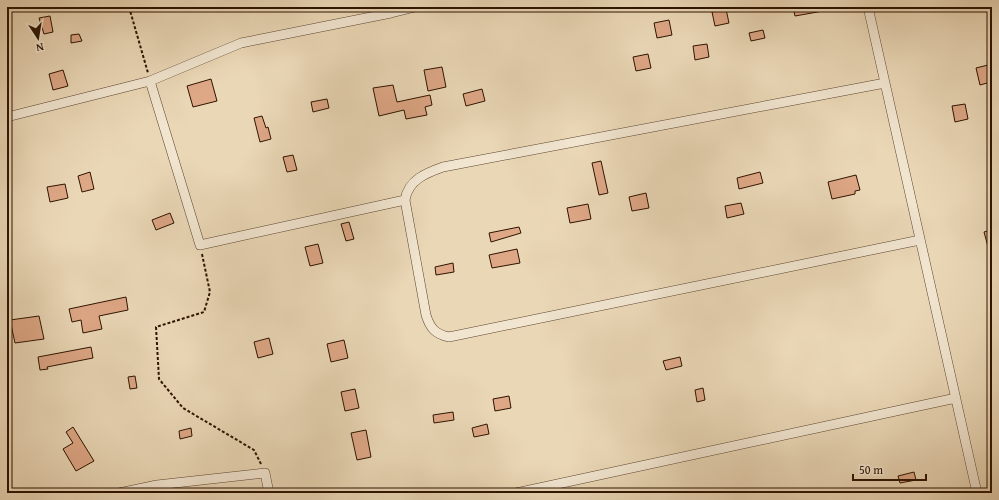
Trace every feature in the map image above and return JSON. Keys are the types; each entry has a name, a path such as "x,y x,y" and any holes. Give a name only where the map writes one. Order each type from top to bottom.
{"street":[{"path":"7,117 150,82 241,43 415,7"},
{"path":"868,7 977,493"},
{"path":"150,82 200,245 405,200"},
{"path":"885,83 443,167 426,173 411,184 406,192 405,200 423,297 432,330 449,338 920,240"},
{"path":"516,493 956,398"},
{"path":"119,493 157,485 265,473 269,493"}],"path":[{"path":"129,7 150,82"},
{"path":"200,245 210,292 204,312 156,327 158,379 183,408 254,450 265,473"}],"building":[{"path":"793,7 822,7 823,11 795,16"},
{"path":"726,9 729,23 715,26 712,12"},
{"path":"50,16 53,32 44,34 39,18"},
{"path":"669,20 672,35 657,38 654,23"},
{"path":"763,30 765,38 751,41 749,33"},
{"path":"79,34 82,41 71,43 71,35"},
{"path":"707,44 709,57 695,60 693,46"},
{"path":"648,54 651,68 636,71 633,57"},
{"path":"988,65 991,82 980,85 976,68"},
{"path":"442,67 446,87 428,91 424,70"},
{"path":"63,70 68,86 53,90 49,74"},
{"path":"211,79 217,101 193,107 187,86"},
{"path":"393,85 397,102 430,95 432,105 425,107 427,115 406,119 404,110 379,116 373,88"},
{"path":"482,89 485,101 466,106 463,94"},
{"path":"327,99 329,108 313,112 311,102"},
{"path":"965,104 968,119 955,122 952,106"},
{"path":"262,116 266,128 268,127 271,139 260,142 254,118"},
{"path":"293,155 297,170 287,172 283,157"},
{"path":"601,161 608,193 599,195 592,163"},
{"path":"90,172 94,189 82,192 78,176"},
{"path":"760,172 763,183 739,189 737,178"},
{"path":"856,175 860,190 855,191 855,194 832,199 828,182"},
{"path":"65,184 68,198 50,202 47,187"},
{"path":"646,193 649,208 632,211 629,197"},
{"path":"741,203 744,214 727,218 725,206"},
{"path":"588,204 591,219 570,223 567,208"},
{"path":"170,213 174,223 156,230 152,220"},
{"path":"349,222 354,239 346,241 341,224"},
{"path":"519,227 521,233 491,242 489,233"},
{"path":"991,230 992,253 990,254 984,232"},
{"path":"318,244 323,263 310,266 305,247"},
{"path":"517,249 520,263 492,268 489,255"},
{"path":"453,263 454,272 436,275 435,267"},
{"path":"126,297 128,310 99,316 102,329 83,333 81,320 72,322 69,309"},
{"path":"39,316 44,339 15,343 10,320"},
{"path":"269,338 273,354 258,358 254,342"},
{"path":"344,340 348,358 331,362 327,344"},
{"path":"91,347 93,358 47,367 48,369 40,370 38,357"},
{"path":"680,357 682,366 666,370 663,361"},
{"path":"135,376 137,388 130,389 128,377"},
{"path":"703,388 705,400 697,402 695,390"},
{"path":"355,389 359,408 345,411 341,392"},
{"path":"509,396 511,408 495,411 493,399"},
{"path":"453,412 454,420 434,423 433,415"},
{"path":"487,424 489,434 474,437 472,428"},
{"path":"73,427 94,461 76,471 63,449 73,443 66,432"},
{"path":"191,428 192,436 180,439 179,431"},
{"path":"366,430 371,457 357,460 351,433"},
{"path":"914,472 916,480 900,483 898,476"}]}
